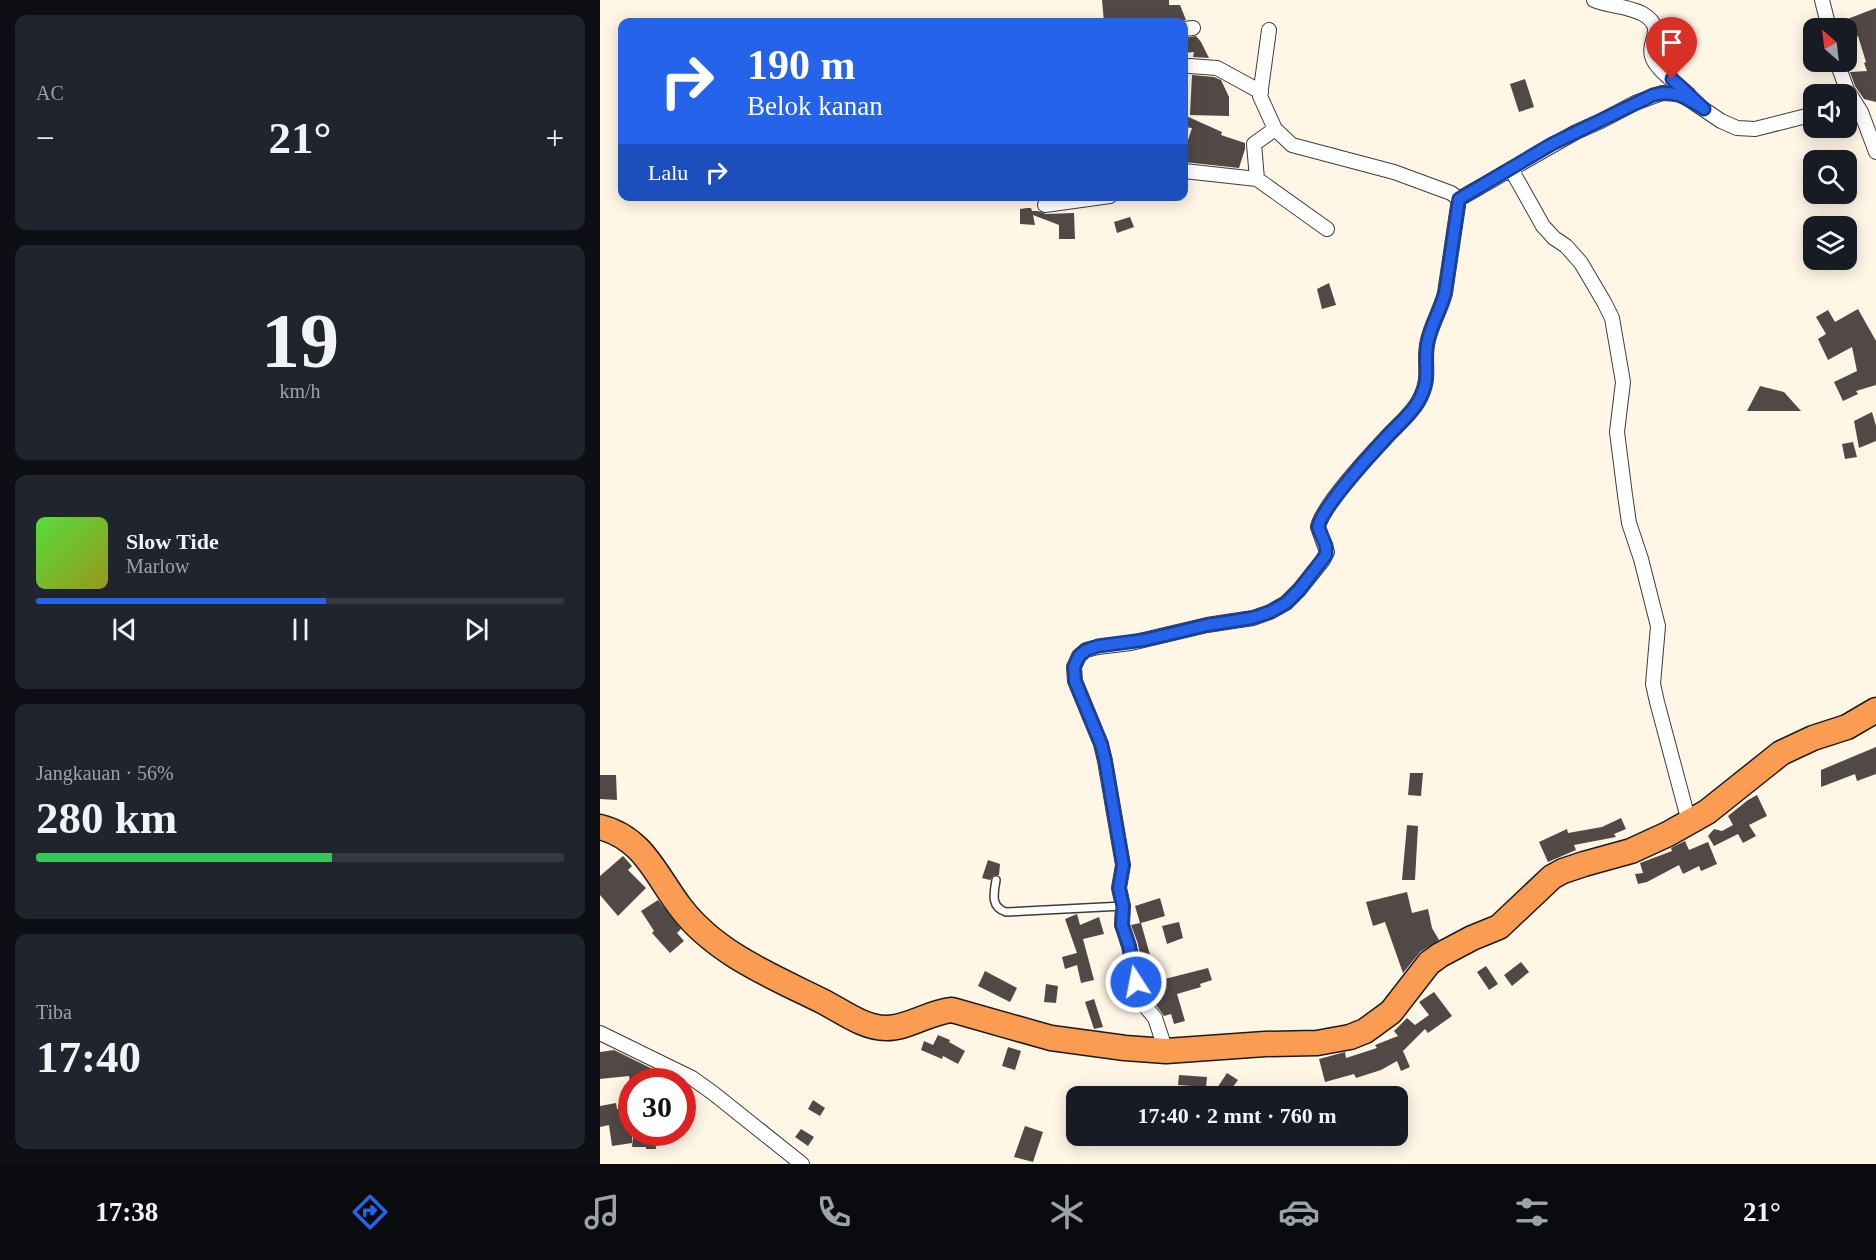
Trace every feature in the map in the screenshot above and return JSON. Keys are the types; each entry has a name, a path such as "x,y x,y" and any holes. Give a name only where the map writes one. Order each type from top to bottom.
{"highway":[{"path":"600,827 623,836 635,845 662,878 686,915 718,944 775,978 866,1024 879,1028 899,1027 935,1013 952,1010 1051,1038 1125,1048 1166,1051 1325,1042 1350,1037 1365,1031 1390,1012 1429,963 1472,938 1499,927 1552,877 1563,871 1638,848 1689,822 1707,812 1781,753 1796,745 1847,727 1876,710"}],"street":[{"path":"1594,0 1634,10 1653,22 1656,30 1652,51 1653,60 1704,109"},
{"path":"1822,0 1826,18"},
{"path":"1269,30 1260,96 1275,129 1292,145 1394,172 1451,193 1459,199"},
{"path":"1190,66 1217,68 1261,92"},
{"path":"1841,72 1847,90 1861,109 1876,152"},
{"path":"1459,199 1576,132 1635,103 1662,93 1681,94 1721,121 1743,128 1755,129 1803,117"},
{"path":"1257,179 1254,144 1275,129"},
{"path":"1511,169 1544,226 1581,263 1612,318 1623,382 1617,422 1629,523 1658,626 1653,684 1689,822"},
{"path":"1188,171 1257,179 1327,229"},
{"path":"1166,1051 1155,1018 1145,1006 1136,982 1122,925 1123,906 1119,888 1123,865 1105,760 1101,744 1077,688 1073,672 1075,663 1086,650 1098,646 1140,641 1207,625 1252,618 1270,612 1286,603 1320,566 1327,552 1318,527 1325,511 1384,439 1410,413 1423,392 1427,372 1426,348 1445,293 1459,199"},
{"path":"1044,205 1067,201"},
{"path":"600,1034 692,1078 802,1164"}],"lane":[{"path":"996,879 994,901 1001,911 1123,906"}],"building":[{"path":"1102,0 1169,0 1169,5 1180,5 1185,18 1104,18"},
{"path":"1876,8 1876,102 1864,99 1850,72 1867,71 1857,37 1857,18 1850,18"},
{"path":"1196,36 1209,58 1193,57 1194,52 1188,53 1188,37"},
{"path":"1192,75 1221,80 1229,97 1229,116 1190,115"},
{"path":"1525,79 1534,107 1519,112 1510,84"},
{"path":"1188,117 1222,132 1221,135 1245,143 1239,168 1188,162 1188,140 1192,128 1188,128"},
{"path":"1031,208 1032,211 1046,214 1074,213 1075,239 1059,239 1059,225 1033,215 1035,225 1020,224 1020,209"},
{"path":"1130,217 1134,227 1117,233 1114,222"},
{"path":"1329,283 1336,305 1322,309 1317,289"},
{"path":"1858,309 1876,341 1876,385 1856,391 1858,394 1843,401 1834,382 1857,371 1852,347 1828,360 1818,339 1826,334 1816,317 1828,310 1835,322"},
{"path":"1760,386 1784,392 1801,411 1747,411"},
{"path":"1872,412 1876,426 1876,441 1859,448 1854,421"},
{"path":"1853,442 1857,457 1845,459 1842,444"},
{"path":"1876,747 1876,774 1857,781 1855,774 1821,787 1821,770"},
{"path":"1410,773 1423,773 1421,796 1408,795"},
{"path":"600,775 616,775 617,800 600,799"},
{"path":"1757,795 1767,816 1749,825 1756,836 1743,843 1738,834 1714,846 1708,836 1714,829 1722,831 1733,825 1728,816"},
{"path":"1621,818 1626,829 1614,834 1616,837 1574,845 1576,850 1548,862 1539,842 1567,829 1568,833 1602,827"},
{"path":"1407,825 1418,826 1415,880 1402,880"},
{"path":"1685,841 1689,850 1708,842 1717,864 1701,871 1699,866 1683,874 1679,865 1647,882 1638,884 1635,874 1643,873 1640,863 1672,851 1671,848"},
{"path":"623,856 632,866 628,870 646,888 618,916 600,895 600,876"},
{"path":"988,860 1000,864 999,875 994,875 990,880 982,878"},
{"path":"1407,892 1412,913 1428,909 1432,928 1439,940 1420,952 1403,973 1385,922 1373,926 1366,902"},
{"path":"1160,898 1165,916 1141,923 1155,973 1144,976 1138,944 1131,925 1140,923 1135,906"},
{"path":"658,900 681,929 677,933 684,941 670,953 652,933 654,931 641,911"},
{"path":"1077,914 1080,925 1099,917 1104,934 1083,939 1094,980 1081,983 1077,965 1065,969 1062,957 1077,953 1065,919"},
{"path":"1179,922 1183,938 1167,944 1162,926"},
{"path":"1521,962 1529,972 1512,986 1504,975"},
{"path":"1486,966 1498,984 1489,990 1477,972"},
{"path":"1208,968 1212,980 1200,984 1201,987 1177,994 1185,1021 1174,1024 1171,1014 1164,1016 1156,1005 1149,983"},
{"path":"985,971 1017,988 1010,1002 978,986"},
{"path":"1046,984 1058,986 1056,1003 1044,1002"},
{"path":"1434,992 1452,1016 1428,1033 1425,1029 1403,1051 1410,1067 1401,1071 1397,1061 1381,1070 1356,1078 1354,1074 1325,1082 1319,1059 1345,1052 1346,1058 1377,1048 1375,1045 1398,1036 1394,1031 1407,1018 1415,1025 1429,1015 1419,1002"},
{"path":"1094,999 1103,1027 1094,1029 1085,1002"},
{"path":"938,1035 950,1040 949,1042 965,1051 958,1064 943,1056 942,1059 921,1050 924,1041 933,1045"},
{"path":"1008,1047 1021,1051 1015,1070 1002,1066"},
{"path":"614,1050 651,1068 618,1068 618,1077 600,1079 600,1052"},
{"path":"1227,1073 1238,1080 1234,1086 1218,1086"},
{"path":"1179,1075 1207,1077 1206,1086 1178,1085"},
{"path":"813,1100 825,1108 820,1116 808,1109"},
{"path":"616,1103 618,1145 612,1146 609,1125 600,1127 600,1106"},
{"path":"1025,1126 1043,1132 1033,1162 1014,1157"},
{"path":"801,1129 814,1137 808,1146 795,1137"},
{"path":"656,1146 656,1149 646,1149 646,1147 632,1147"}],"route":[{"path":"1136,982 1122,925 1123,906 1119,888 1123,865 1105,760 1090,716 1081,700 1073,672 1079,656 1086,650 1098,646 1131,643 1207,625 1252,618 1286,603 1320,566 1326,555 1326,546 1318,527 1325,511 1384,439 1410,413 1423,392 1427,372 1426,348 1447,284 1459,199 1552,144 1653,95 1671,92 1681,94 1704,109 1672,79"}]}
